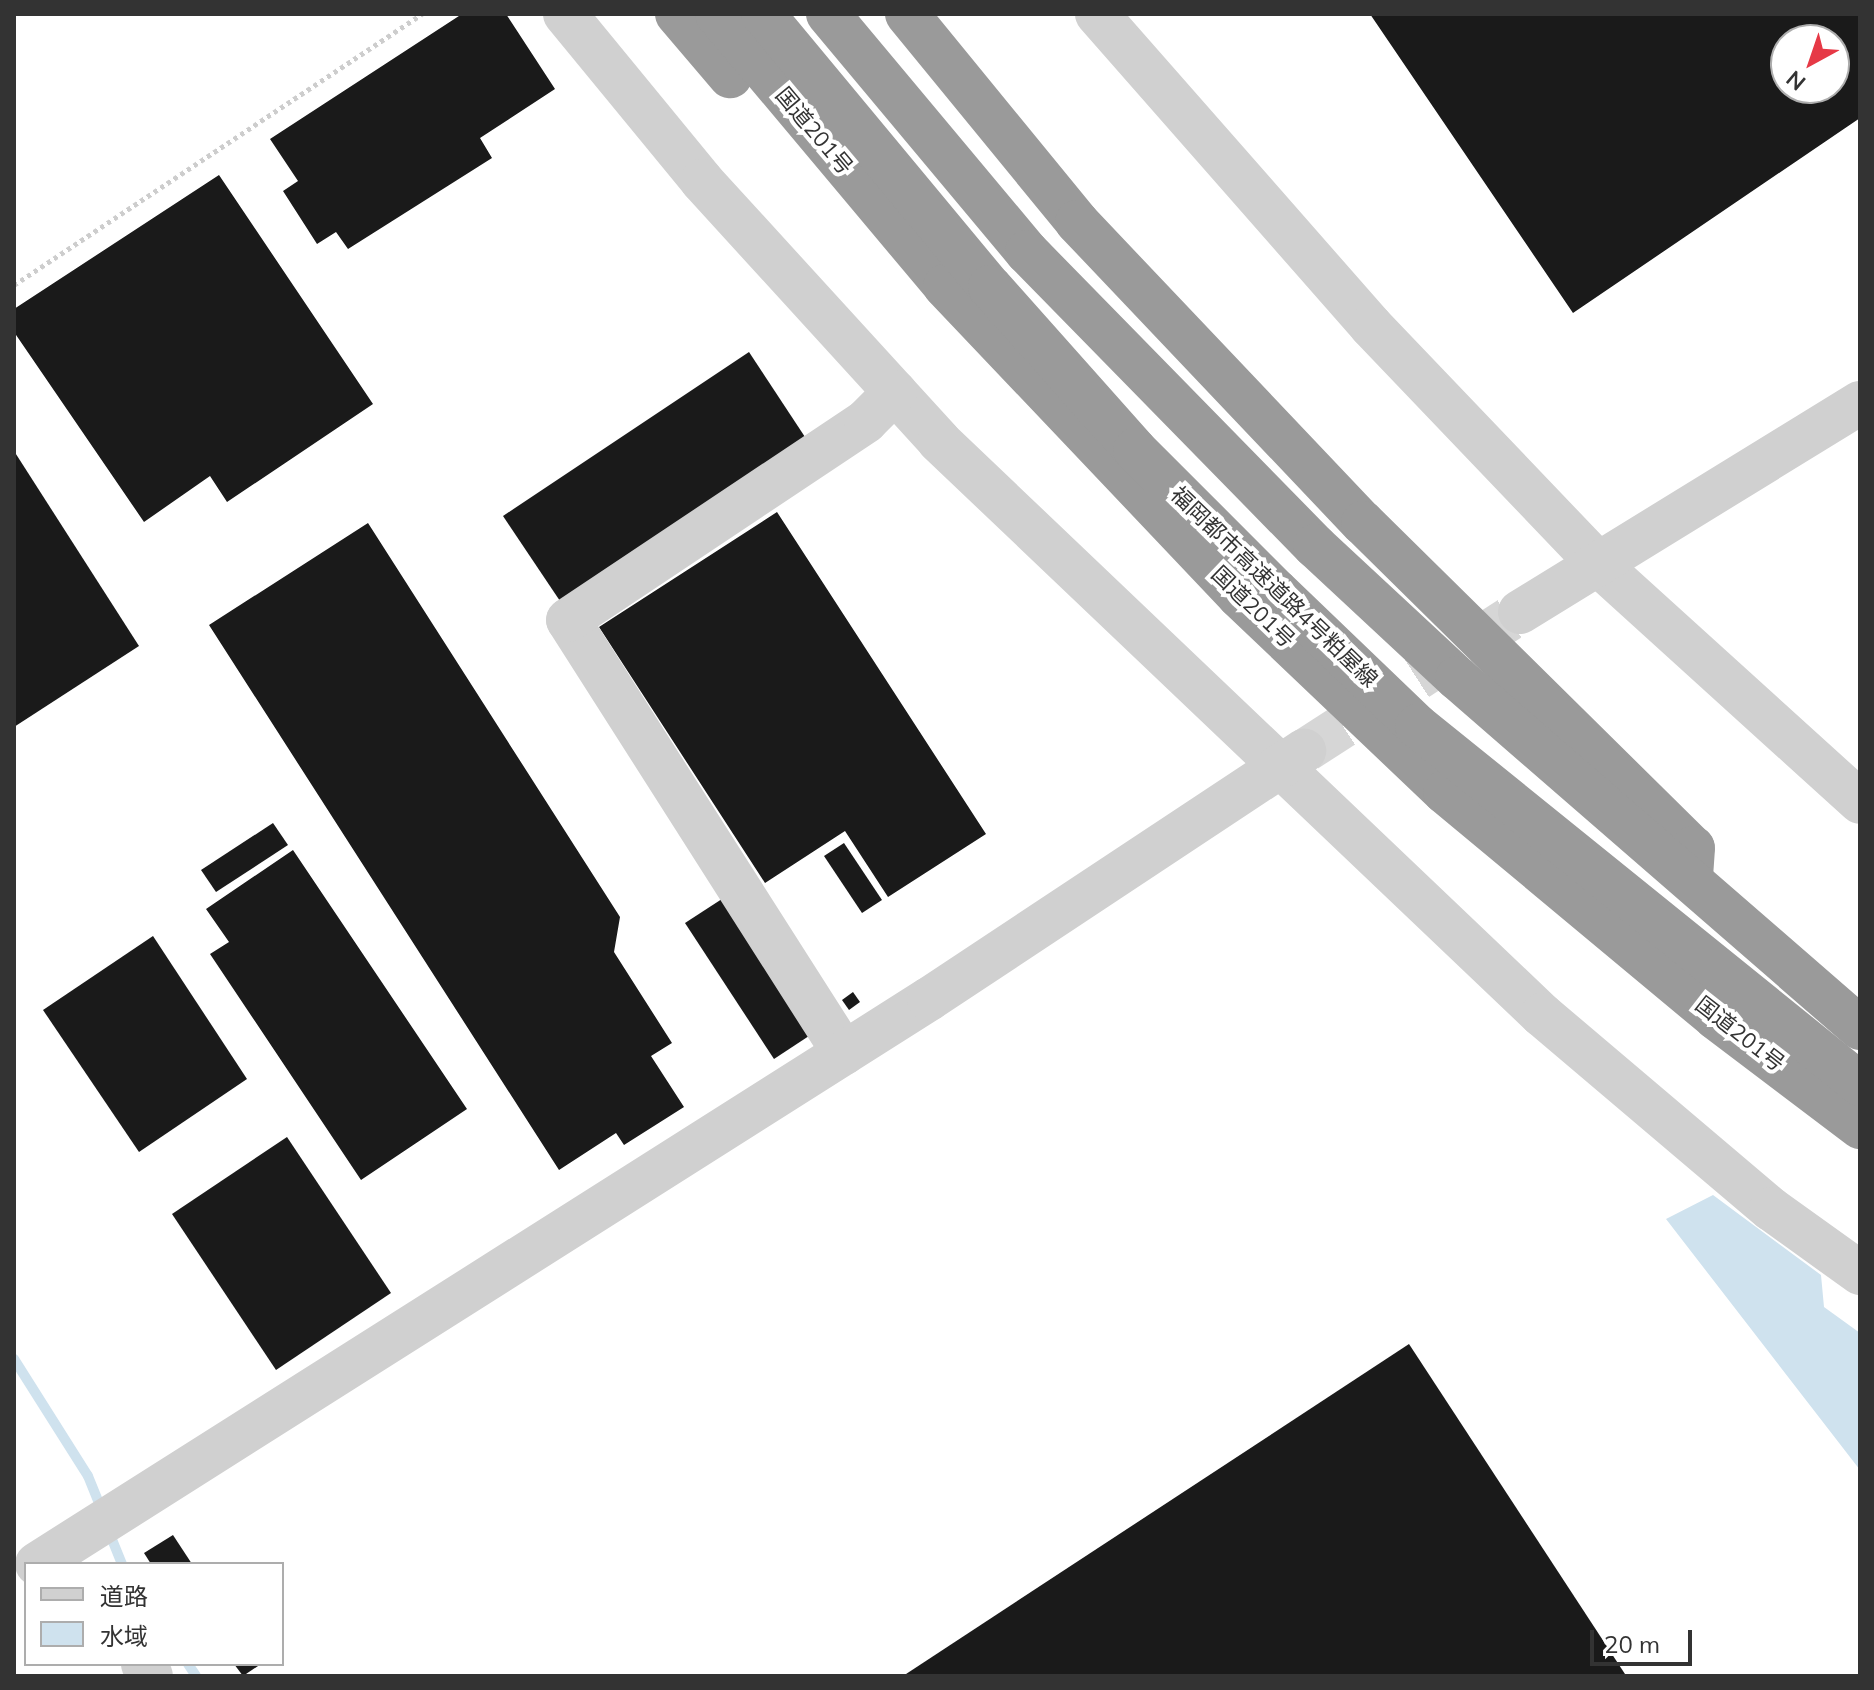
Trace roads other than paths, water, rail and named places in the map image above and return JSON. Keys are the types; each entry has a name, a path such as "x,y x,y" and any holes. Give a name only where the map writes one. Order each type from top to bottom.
{"highway":[{"path":"677,14 902,279 1239,596"},
{"name":"国道201号","path":"717,14 945,286 1239,596 1445,792 1716,1018 1860,1127"},
{"name":"福岡都市高速道路4号粕屋線","path":"763,14 990,287 1124,438 1276,591 1417,726 1860,1084"},
{"path":"828,14 1027,252 1315,546 1468,688 1860,1028"},
{"path":"850,14 990,191 1336,548 1691,875 1860,1008"},
{"path":"907,14 1077,222 1363,523 1693,848 1691,875"}],"street":[{"path":"565,14 702,181 939,441 1293,759 1542,1015 1771,1209 1860,1273"},
{"path":"1097,14 1360,314 1600,566 1860,802"},
{"path":"844,1053 568,620 866,421 895,392"},
{"path":"1520,612 1600,566 1860,403"},
{"path":"60,1558 844,1053 1293,759"}],"water":[{"path":"1713,1195 1821,1275 1824,1307 1860,1333 1860,1470 1666,1219"}],"waterway":[{"path":"14,1359 88,1476 101,1509"},
{"path":"109,1532 121,1562"},
{"path":"189,1666 196,1676"}],"tunnel":[{"path":"1306,750 1520,612"}]}
